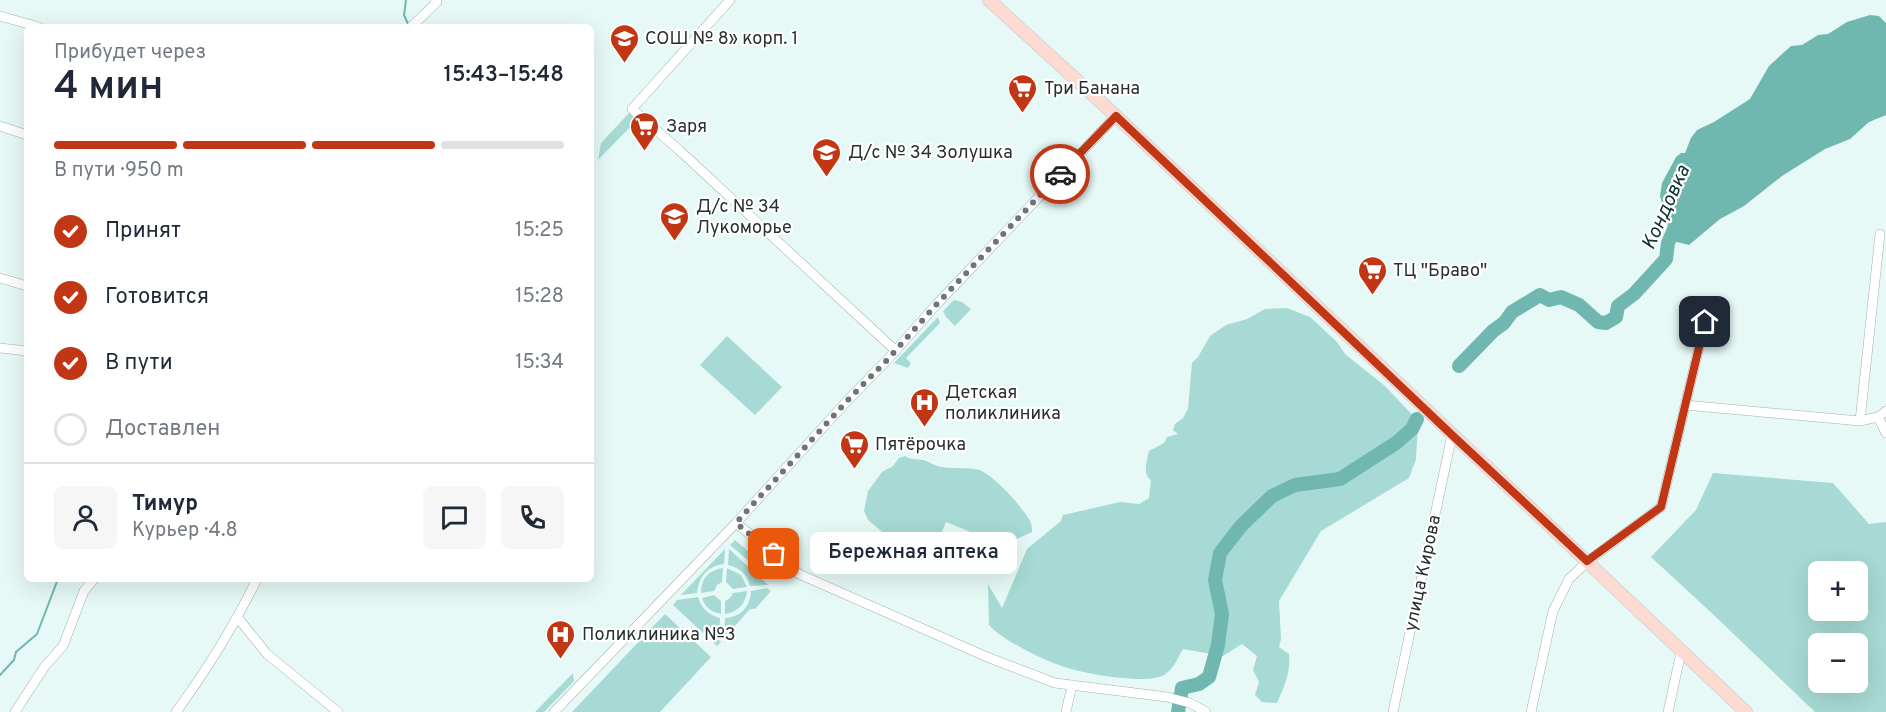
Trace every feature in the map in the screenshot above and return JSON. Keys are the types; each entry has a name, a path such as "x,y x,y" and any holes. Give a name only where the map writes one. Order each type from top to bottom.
{"main road":[{"path":"989,0 1116,116 1746,712"}],"street":[{"path":"730,0 632,109 896,351"},
{"path":"414,24 436,1"},
{"path":"0,16 28,24"},
{"path":"554,712 736,523 936,305 1116,116"},
{"path":"0,126 24,134"},
{"path":"1860,421 1880,234"},
{"path":"0,278 24,285"},
{"path":"1531,712 1553,611 1569,579 1587,561 1661,507 1705,322"},
{"path":"0,348 24,351"},
{"path":"1685,405 1860,421 1882,414 1886,434"},
{"name":"улица Кирова","path":"1393,712 1452,435"},
{"path":"736,523 800,574 987,657 1055,683 1167,697 1190,703 1206,712"},
{"path":"15,712 45,666 63,646 84,591 92,582"},
{"path":"176,712 201,678 238,618 256,582"},
{"path":"238,618 267,654 338,712"},
{"path":"1668,712 1681,652"},
{"path":"1066,712 1072,685"}],"shaded area":[{"path":"631,111 639,118 598,160 601,143"},
{"path":"954,300 962,302 971,309 955,326 943,311"},
{"path":"1287,308 1310,317 1337,342 1345,354 1385,386 1418,421 1416,459 1409,478 1321,531 1279,601 1281,639 1279,647 1289,654 1289,667 1277,703 1262,702 1255,695 1259,682 1253,670 1257,656 1242,644 1223,656 1183,649 1173,667 1164,675 1156,678 1130,679 1087,673 1057,664 1024,649 995,631 989,625 988,584 1002,608 1027,549 1061,521 1063,515 1120,502 1139,504 1149,498 1151,480 1146,467 1149,451 1164,443 1167,437 1178,434 1173,430 1175,424 1183,418 1188,409 1192,363 1210,336 1226,325 1247,319 1265,309"},
{"path":"938,317 940,323 906,358 911,363 908,368 894,363"},
{"path":"727,336 782,387 755,415 700,365"},
{"path":"905,456 941,467 974,469 984,472 1017,503 1030,521 1032,532 1017,539 998,534 988,539 946,522 927,567 911,562 901,543 890,544 887,536 868,520 864,511 868,491 882,472"},
{"path":"1713,473 1833,483 1869,524 1886,522 1886,712 1815,712 1651,557 1696,510"},
{"path":"735,540 769,569 764,574 730,545"},
{"path":"725,549 724,564 713,567 705,573 697,593 681,595"},
{"path":"729,549 768,585 750,586 742,572 728,565"},
{"path":"723,568 722,582 714,591 701,593 702,583 707,576"},
{"path":"727,568 741,575 747,587 733,589 726,582"},
{"path":"767,588 771,591 734,627 733,635 727,641 724,638 725,618 736,616 744,610 749,602 751,591"},
{"path":"747,591 740,607 734,612 725,614 725,601 733,593"},
{"path":"714,595 721,601 721,614 709,609 702,598"},
{"path":"698,597 706,610 720,618 719,640 721,642 717,646 673,605 677,600"},
{"path":"665,614 711,657 660,712 572,712"},
{"path":"573,673 574,681 544,712 535,712"}],"water":[{"path":"1870,15 1879,16 1886,23 1886,115 1869,122 1850,139 1825,149 1782,176 1744,206 1720,219 1689,245 1677,242 1668,243 1669,230 1660,196 1662,183 1676,157 1685,153 1697,130 1750,99 1769,66 1791,46 1802,45 1818,35 1828,34 1847,22"}],"waterway":[{"path":"406,0 404,15 408,24"},
{"name":"Кондовка","path":"1459,366 1493,331 1504,323 1512,312 1540,295 1549,300 1561,297 1579,305 1598,322 1606,323 1616,317 1618,306 1634,294 1666,259 1668,243 1675,227"},
{"name":"Кондовка","path":"1178,712 1182,688 1199,684 1209,677 1218,645 1222,614 1215,580 1220,553 1241,526 1272,496 1295,485 1340,479 1396,443 1412,429 1417,419"},
{"path":"0,675 14,660 16,652 37,634 57,582"}],"way so far":[{"path":"774,554 736,523 761,493 1060,174"}],"place":[{"name":"СОШ № 8» корп. 1","path":"624,64"},
{"name":"Три Банана","path":"1023,114"},
{"name":"Заря","path":"645,152"},
{"name":"Д/с № 34 Золушка","path":"827,178"},
{"name":"Д/с № 34 Лукоморье","path":"675,242"},
{"name":"ТЦ \"Браво\"","path":"1372,296"},
{"name":"Детская поликлиника","path":"924,428"},
{"name":"Пятёрочка","path":"854,470"},
{"name":"Бережная аптека","path":"774,554"},
{"name":"Поликлиника №3","path":"561,660"}],"route":[{"path":"1060,174 1116,116 1587,561 1661,507 1705,322"}]}
